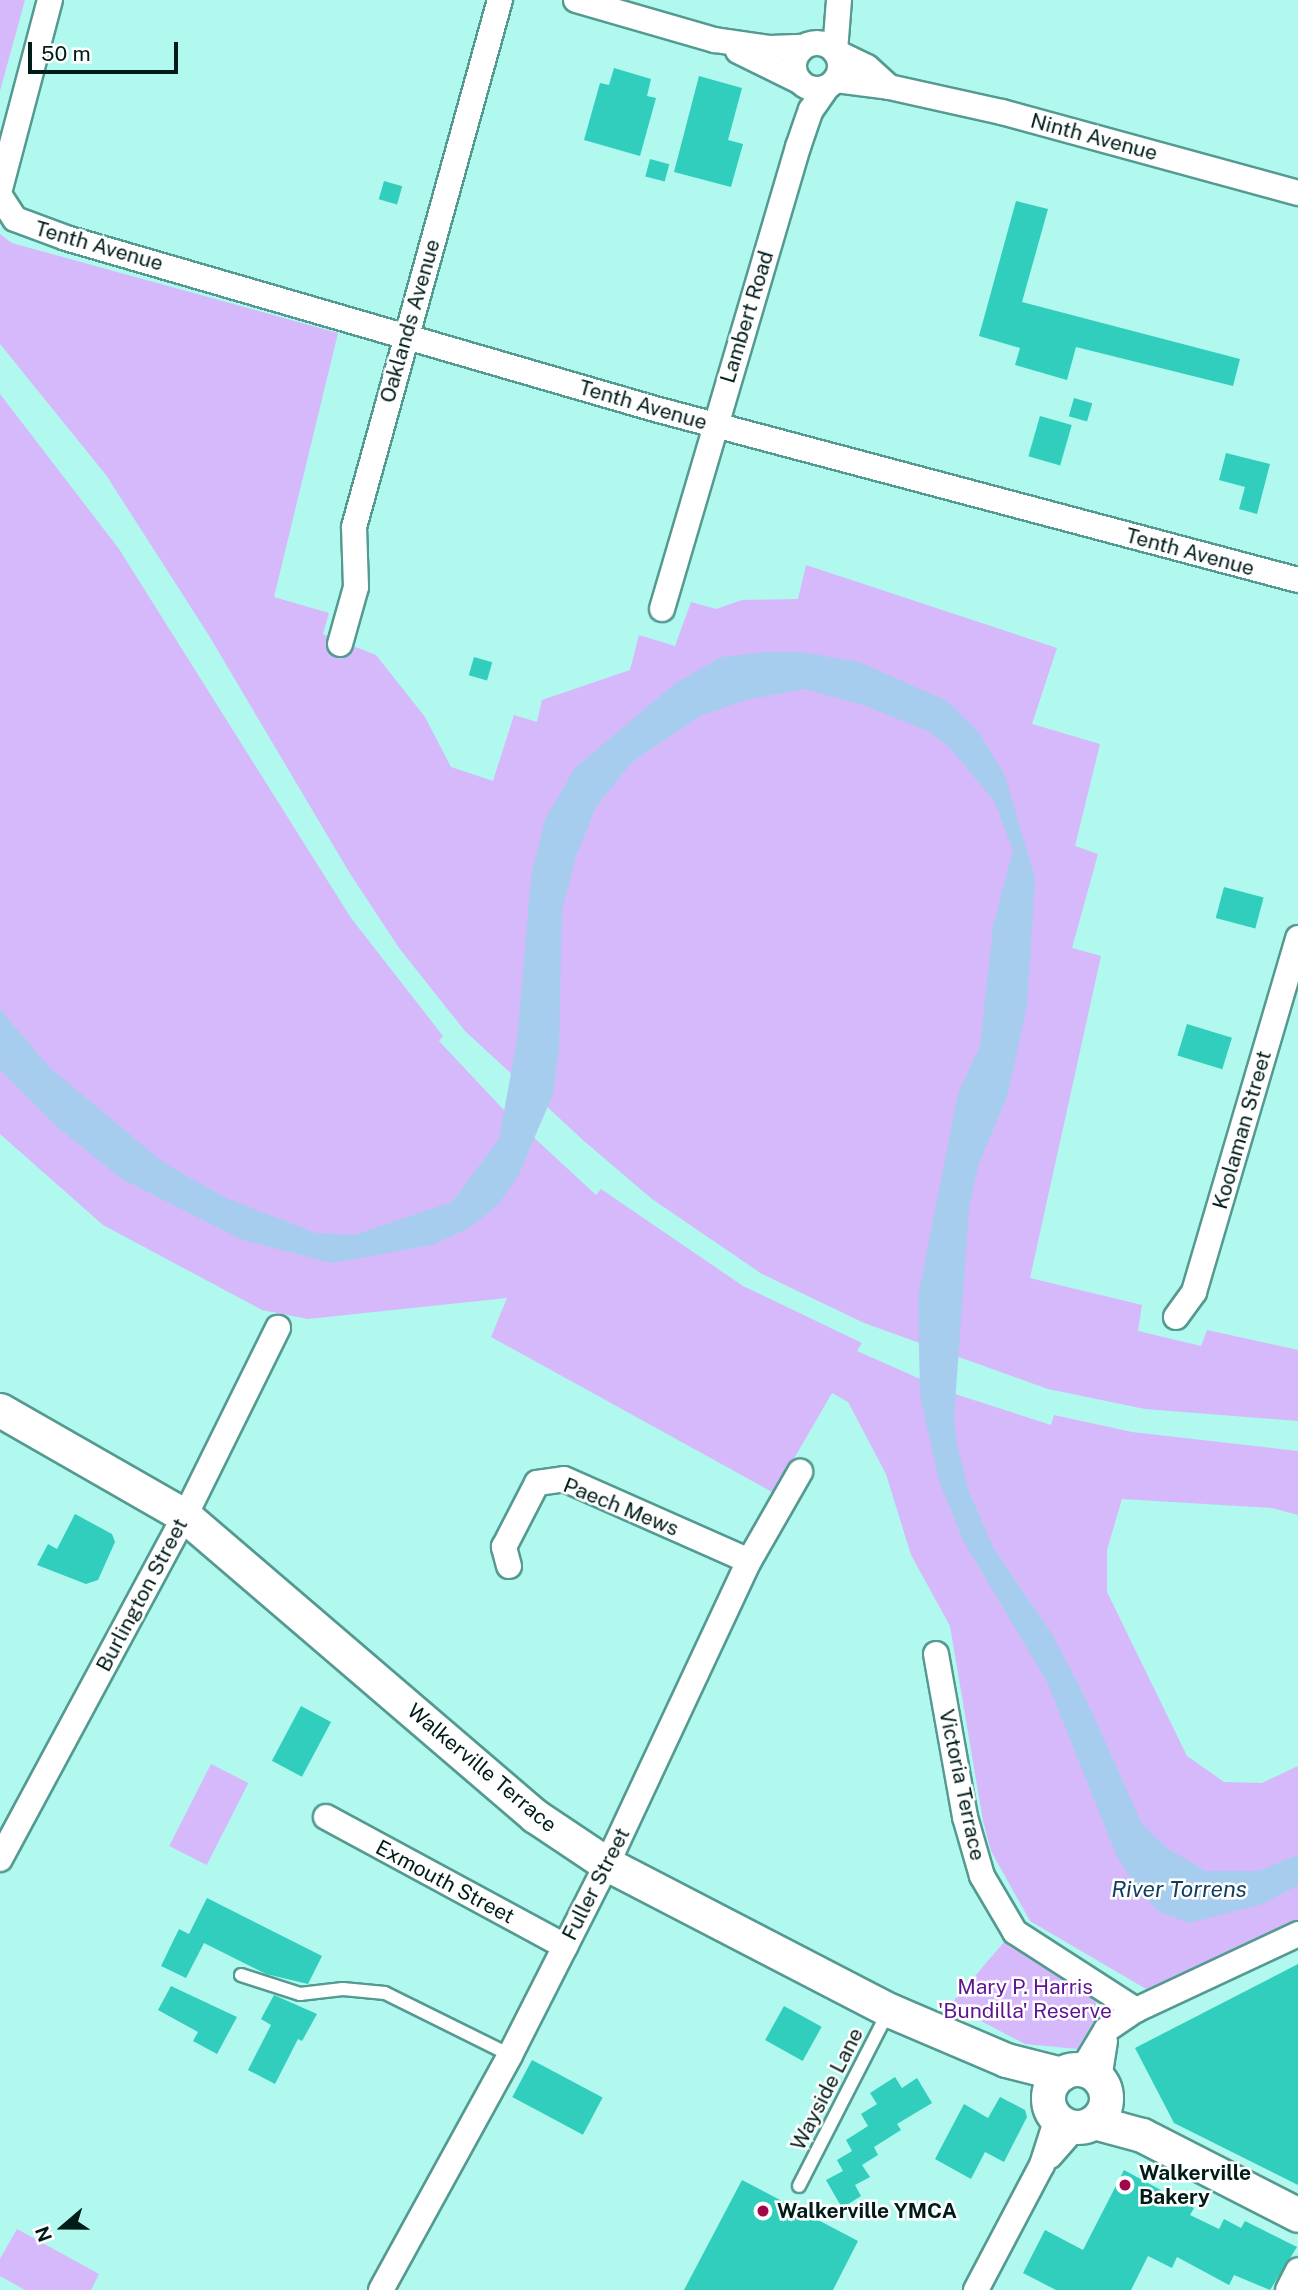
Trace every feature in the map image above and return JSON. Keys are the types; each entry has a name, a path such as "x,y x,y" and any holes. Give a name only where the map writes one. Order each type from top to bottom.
{"street":[{"path":"0,189 50,0"},
{"name":"Oaklands Avenue","path":"340,644 356,587 354,527 500,0"},
{"path":"576,0 716,40 770,48 807,45 835,52"},
{"path":"799,81 794,63 831,0"},
{"path":"716,40 799,81 807,88 832,84 841,66 835,52 839,0"},
{"name":"Ninth Avenue","path":"835,52 867,67 889,87"},
{"name":"Lambert Road","path":"798,147 799,81"},
{"name":"Ninth Avenue","path":"832,84 889,87 1002,112 1298,193"},
{"name":"Lambert Road","path":"662,609 798,147 811,110 832,84"},
{"path":"0,196 1,202"},
{"name":"Tenth Avenue","path":"1,202 23,224 715,425 1298,580"},
{"name":"Koolaman Street","path":"1176,1317 1194,1292 1298,938"},
{"name":"Burlington Street","path":"0,1859 6,1832 185,1516 278,1328"},
{"name":"Walkerville Terrace","path":"0,1410 185,1516 535,1816 607,1864 889,2010 1006,2060 1142,2135 1298,2215"},
{"name":"Fuller Street","path":"381,2290 510,2055 607,1864 749,1561 800,1472"},
{"name":"Paech Mews","path":"509,1566 504,1548 537,1483 564,1479 749,1561"},
{"name":"Victoria Terrace","path":"936,1654 965,1817 982,1876 1015,1932 1136,2010"},
{"name":"Exmouth Street","path":"326,1817 565,1946"},
{"path":"976,2290 1078,2098 1106,2030 1136,2010 1298,1934"},
{"path":"1287,2290 1298,2270"}],"lane":[{"path":"241,1975 300,1994 343,1989 385,1993 510,2055"},
{"name":"Wayside Lane","path":"799,2186 889,2010"}],"green space":[{"path":"0,0 25,0 0,91"},
{"path":"0,234 12,243 338,333 274,597 329,613 323,634 376,655 425,717 451,767 493,781 514,715 537,722 542,700 630,670 639,635 675,646 691,602 716,609 742,600 798,599 806,565 1057,648 1032,724 1100,744 1075,846 1098,854 1072,948 1101,956 1030,1278 1142,1305 1138,1331 1201,1346 1207,1330 1298,1350 1298,1421 1145,1409 1048,1389 864,1323 762,1274 652,1199 584,1141 465,1031 399,948 349,872 208,634 106,475 0,344"},
{"path":"0,394 119,549 351,918 443,1036 439,1041 501,1107 596,1195 601,1189 743,1286 862,1343 857,1351 952,1393 1051,1425 1054,1415 1132,1432 1298,1451 1298,1515 1272,1508 1122,1499 1107,1550 1107,1592 1187,1756 1224,1782 1262,1783 1298,1766 1298,1925 1153,1993 1030,1921 991,1851 983,1821 950,1626 911,1555 886,1474 848,1402 832,1393 774,1493 491,1337 507,1298 308,1319 262,1310 103,1225 0,1134"},
{"path":"211,1764 248,1783 207,1865 169,1846"},
{"name":"Mary P. Harris 'Bundilla' Reserve","path":"1005,1941 1093,1994 1099,2013 1077,2049 1025,2044 950,2005"},
{"path":"17,2229 99,2274 91,2290 25,2290 0,2276 0,2259"}],"water":[{"name":"River Torrens","path":"763,652 801,652 859,662 947,701 979,732 1005,776 1035,878 1027,1005 1008,1094 978,1166 969,1209 954,1417 957,1445 969,1492 994,1549 1052,1634 1086,1699 1142,1824 1167,1848 1205,1871 1258,1871 1298,1855 1298,1885 1263,1904 1189,1923 1158,1911 1136,1886 1117,1857 1048,1684 963,1540 939,1481 920,1395 918,1297 958,1093 980,1046 993,926 1013,850 994,801 949,747 928,731 866,706 805,689 746,700 700,716 631,763 596,807 576,857 562,910 559,1049 553,1094 519,1174 498,1205 469,1228 432,1245 332,1263 242,1240 122,1179 58,1128 0,1070 0,1009 49,1067 164,1163 226,1198 316,1233 354,1235 452,1202 499,1139 517,1040 531,877 545,819 575,768 674,684 721,657"}],"building":[{"path":"614,68 651,79 647,96 656,98 640,156 584,140 600,83 609,85"},
{"path":"699,76 742,88 728,140 743,144 731,187 674,172"},
{"path":"650,159 669,164 665,182 645,176"},
{"path":"384,181 402,186 397,205 379,199"},
{"path":"1016,201 1048,209 1022,302 1240,359 1233,386 1076,347 1067,380 1015,365 1020,348 979,336"},
{"path":"1074,398 1092,403 1087,422 1069,416"},
{"path":"1040,416 1072,425 1060,465 1028,456"},
{"path":"1226,453 1270,464 1257,514 1239,509 1245,487 1219,480"},
{"path":"474,657 492,662 487,681 469,675"},
{"path":"1224,887 1264,898 1255,929 1216,918"},
{"path":"1187,1024 1232,1038 1222,1069 1177,1056"},
{"path":"75,1514 112,1534 115,1542 98,1580 86,1584 37,1565 48,1544 57,1549"},
{"path":"301,1706 331,1722 302,1777 272,1761"},
{"path":"207,1898 322,1956 308,1984 266,1974 204,1943 186,1978 161,1966 179,1929 189,1934"},
{"path":"1298,1964 1298,2185 1174,2123 1135,2048"},
{"path":"171,1986 237,2017 217,2054 193,2041 198,2032 158,2010"},
{"path":"274,1995 317,2014 302,2041 298,2039 275,2084 248,2070 271,2025 261,2019"},
{"path":"784,2006 822,2027 803,2061 765,2040"},
{"path":"532,2060 603,2098 583,2135 512,2097"},
{"path":"895,2077 902,2088 917,2078 932,2103 897,2124 901,2130 874,2147 878,2155 862,2165 870,2177 855,2185 861,2196 842,2208 826,2180 843,2171 837,2160 852,2151 846,2140 868,2126 861,2114 877,2104 870,2093"},
{"path":"1000,2097 1025,2110 1027,2117 1004,2162 985,2152 971,2179 935,2159 964,2104 988,2118"},
{"path":"1124,2170 1194,2208 1190,2215 1219,2229 1224,2219 1241,2228 1245,2221 1297,2247 1270,2290 1234,2275 1229,2285 1177,2257 1172,2268 1148,2256 1131,2290 1056,2290 1023,2273 1045,2230 1083,2250"},
{"name":"Walkerville YMCA","path":"742,2180 858,2241 833,2290 684,2290"}],"place":[{"name":"Walkerville Bakery","path":"1125,2185"},
{"name":"Walkerville YMCA","path":"763,2211"}]}
